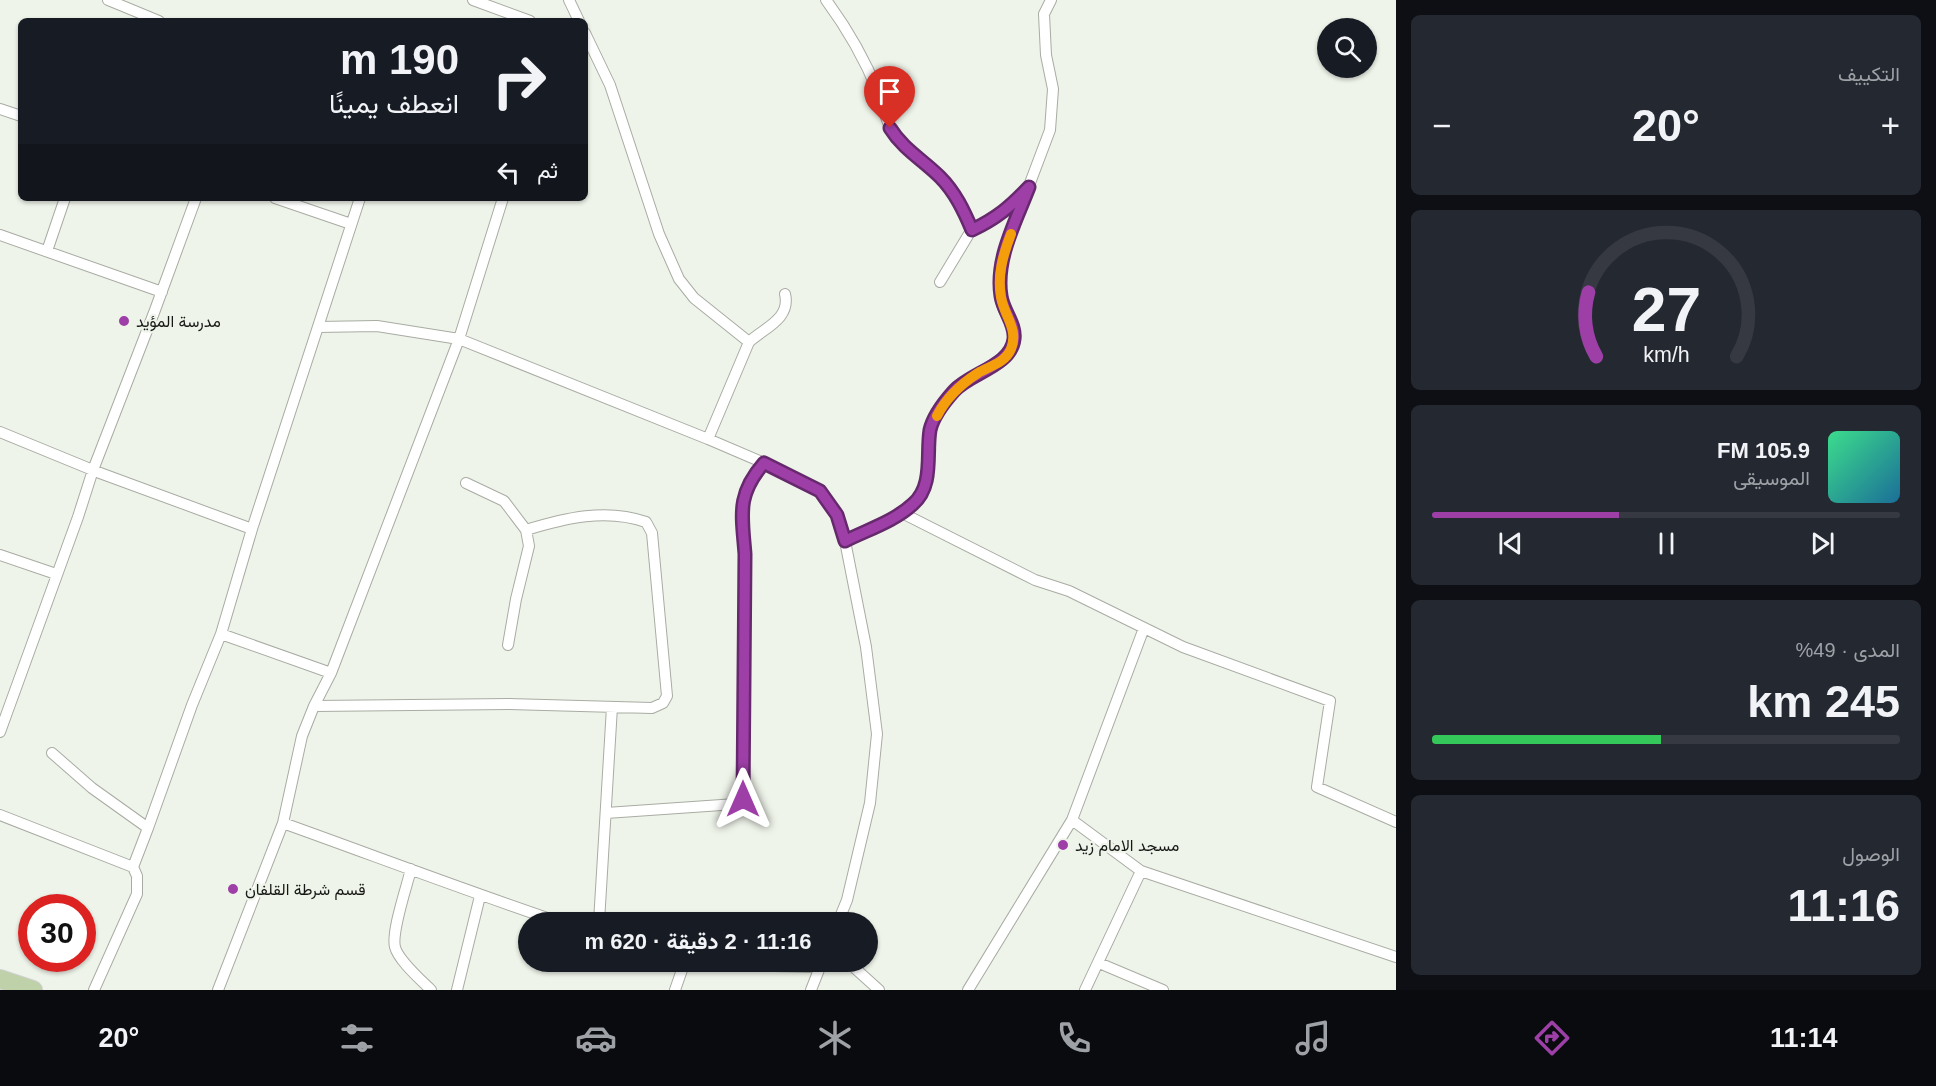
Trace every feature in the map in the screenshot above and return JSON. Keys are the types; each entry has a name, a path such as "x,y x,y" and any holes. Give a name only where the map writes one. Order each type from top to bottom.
{"main road":[{"path":"0,979 33,990"}],"street":[{"path":"108,0 152,18"},
{"path":"473,0 522,18"},
{"path":"569,0 578,18"},
{"path":"826,0 878,91 890,128 911,153 941,178 960,203 972,230"},
{"path":"845,541 902,513 915,503 923,491 928,468 930,429 940,410 955,390 1000,362 1010,352 1014,340 1013,326 1003,309 1000,271 1004,252 1050,130 1053,89 1046,55 1044,15 1051,0"},
{"path":"588,39 610,85 659,234 679,279 694,298 749,342"},
{"path":"0,109 18,115"},
{"path":"940,282 972,230 993,220 1010,207 1029,187"},
{"path":"47,251 64,201"},
{"path":"0,731 93,470 162,292 194,201"},
{"path":"284,201 351,224"},
{"path":"133,867 192,705 221,634 252,529 359,201"},
{"path":"218,990 283,823 302,736 331,673 459,339 502,201"},
{"path":"0,235 162,292"},
{"path":"708,439 749,342 760,331 779,320 785,311 787,302 785,294"},
{"path":"318,327 377,326 459,339 708,439 764,463 820,491 837,515 845,541 866,647 877,734 870,803 842,912"},
{"path":"0,432 93,470 252,529"},
{"path":"606,813 736,804 741,803 743,799 745,554 742,514 744,495 752,477 764,463"},
{"path":"466,483 504,501 526,531 529,546 508,645"},
{"path":"902,513 1035,580 1069,591 1183,647 1330,701 1317,787 1396,822"},
{"path":"314,706 509,704 652,708 663,703 667,696 652,533 646,522 593,515 565,518 526,531"},
{"path":"0,555 56,574"},
{"path":"968,990 1072,819 1144,627"},
{"path":"221,634 331,673"},
{"path":"599,912 612,707"},
{"path":"52,753 92,788 148,828"},
{"path":"0,815 133,867 137,876 137,894 94,990"},
{"path":"1072,819 1141,871 1396,957"},
{"path":"283,823 529,912"},
{"path":"411,869 395,933 395,948 431,990"},
{"path":"1085,990 1141,871"},
{"path":"457,990 480,896"},
{"path":"1099,963 1163,990"},
{"path":"675,990 678,972"},
{"path":"811,990 818,972"},
{"path":"859,972 879,990"}],"slow traffic":[{"path":"937,416 955,390 1000,362 1010,352 1014,340 1013,326 1003,309 1000,294 1000,271 1011,234"}],"place":[{"name":"مدرسة المؤيد","path":"124,321"},
{"name":"مسجد الامام زيد","path":"1063,845"},
{"name":"قسم شرطة القلفان","path":"233,889"}],"route":[{"path":"743,799 745,554 742,514 744,495 752,477 764,463 820,491 837,515 845,541 902,513 915,503 923,491 928,468 930,429 940,410 955,390 1000,362 1010,352 1014,340 1013,326 1003,309 1000,294 1000,271 1004,252 1029,187 1010,207 993,220 972,230 960,203 941,178 911,153 890,128"}]}
